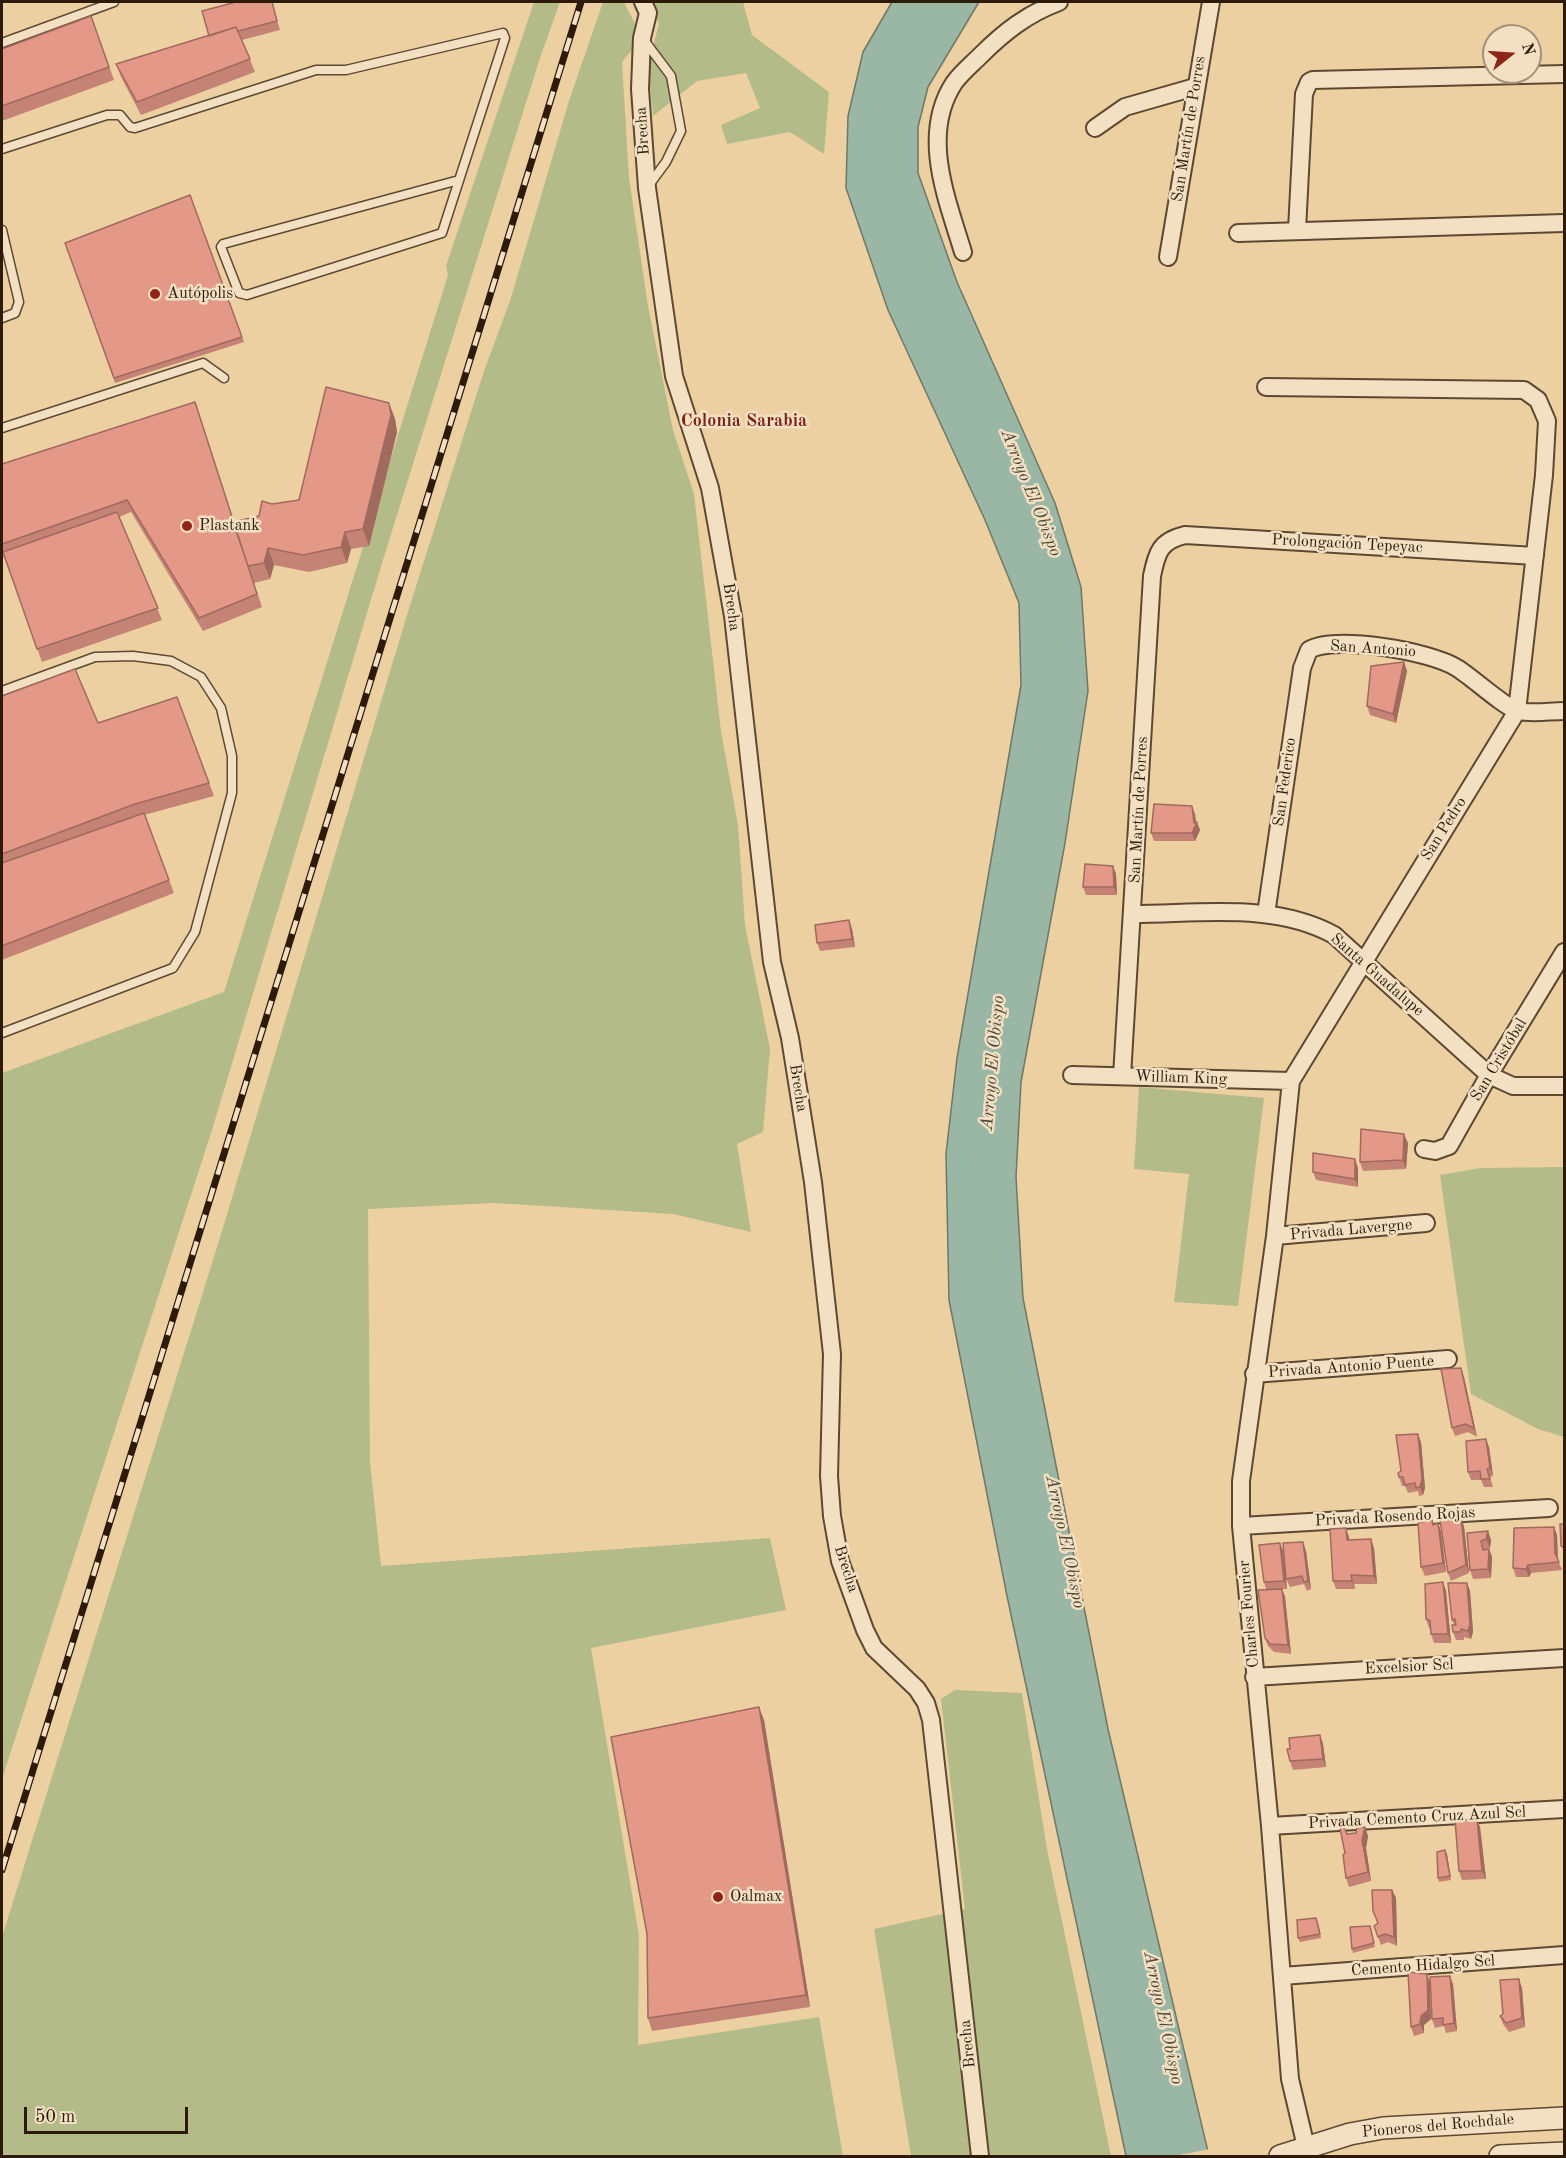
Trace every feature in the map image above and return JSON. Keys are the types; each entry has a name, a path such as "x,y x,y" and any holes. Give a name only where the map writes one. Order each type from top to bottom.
{"street":[{"name":"Brecha","path":"643,2 648,13 642,38 640,89 647,188 674,376 710,489 732,605 772,962 790,1038 813,1182 832,1354 829,1476 832,1516 840,1561 869,1639 888,1663 917,1689 926,1703 931,1720 980,2157"},
{"path":"963,252 941,178 937,145 942,114 954,83 988,47 1016,22 1059,2"},
{"name":"San Martín de Porres","path":"1168,257 1211,2"},
{"path":"1297,230 1304,94 1309,82 1313,80 1564,74"},
{"path":"1095,128 1125,107 1195,87"},
{"path":"1238,232 1564,223"},
{"name":"San Pedro","path":"1266,387 1524,390 1538,400 1547,421 1535,556 1517,711 1291,1081"},
{"name":"Prolongación Tepeyac","path":"1162,546 1170,539 1185,535 1535,556"},
{"name":"San Martín de Porres","path":"1122,1076 1152,576 1162,546"},
{"name":"San Antonio","path":"1309,650 1325,645 1399,648 1427,654 1456,667 1517,711"},
{"name":"San Federico","path":"1266,914 1302,668 1309,650"},
{"path":"1517,711 1564,711"},
{"name":"Santa Guadalupe","path":"1133,914 1266,914 1318,926 1334,935 1489,1075 1513,1086 1564,1086"},
{"name":"San Cristóbal","path":"1424,1149 1435,1151 1449,1146 1564,952"},
{"name":"William King","path":"1072,1075 1291,1081"},
{"name":"Charles Fourier","path":"1291,1081 1275,1236 1254,1374 1241,1481 1241,1526 1270,1826 1290,2079 1306,2147"},
{"name":"Privada Lavergne","path":"1275,1236 1426,1223"},
{"name":"Privada Antonio Puente","path":"1254,1374 1448,1359"},
{"name":"Privada Rosendo Rojas","path":"1241,1526 1549,1508"},
{"name":"Excelsior Scl","path":"1254,1677 1564,1658"},
{"name":"Privada Cemento Cruz Azul Scl","path":"1270,1826 1564,1809"},
{"name":"Cemento Hidalgo Scl","path":"1282,1976 1564,1955"},
{"name":"Pioneros del Rochdale","path":"1280,2157 1306,2147 1383,2127 1564,2118"},
{"path":"1500,2157 1564,2152"}],"lane":[{"path":"2,43 114,2"},
{"path":"2,149 107,115 120,115 130,127 135,128 316,70 346,70 503,33 505,38 442,233 247,295 239,293 221,247 223,244 459,180"},
{"path":"642,38 671,76 681,131 666,162 647,188"},
{"path":"2,230 19,302 15,313 2,318"},
{"path":"2,428 203,363 224,378"},
{"path":"2,692 95,657 133,656 171,661 201,677 221,708 232,756 232,793 195,932 173,968 2,1033"}],"green space":[{"path":"534,2 560,2 540,58 382,563 212,1130 2,1779 2,1073 224,992 448,275 446,266"},
{"path":"603,2 624,2 642,38 622,62 629,178 648,306 673,430 694,494 721,731 738,825 745,925 770,1049 763,1132 737,1144 751,1232 673,1214 495,1203 368,1209 370,1462 381,1566 770,1538 786,1610 591,1648 639,1936 638,2045 819,2017 843,2156 2,2156 2,1937 222,1231 407,615 484,371 510,301 569,101"},
{"path":"649,2 743,2 752,35 829,92 824,154 790,132 727,144 721,125 760,108 746,73 697,81 653,116 648,65 659,24"},
{"path":"1139,1087 1264,1098 1238,1306 1174,1302 1189,1174 1134,1169"},
{"path":"1564,1167 1564,1437 1538,1429 1471,1394 1440,1175 1480,1168"},
{"path":"955,1690 1022,1693 1047,1849 1111,2156 911,2156 874,1929 965,1909 941,1699"}],"water":[{"name":"Arroyo El Obispo","path":"892,2 979,2 928,87 918,127 918,173 957,282 1055,503 1081,587 1088,691 1065,843 1021,1082 1016,1177 1023,1298 1108,1729 1209,2156 1126,2156 1007,1596 949,1300 946,1154 957,1058 1021,685 1019,603 985,520 888,310 846,188 848,116 863,52"}],"pier":[{"path":"1210,2149 1212,2156 1174,2156"}],"building":[{"path":"236,2 272,2 277,21 238,31 236,27 209,36 202,11"},
{"path":"91,16 109,67 2,106 2,49"},
{"path":"236,27 250,59 137,102 116,64"},
{"name":"Autópolis","path":"190,195 242,337 114,378 65,243"},
{"path":"326,387 389,403 391,415 363,529 345,532 341,547 303,555 268,548 264,563 248,566 233,522 259,516 262,501 272,504 299,500"},
{"name":"Plastank","path":"195,402 257,594 199,618 127,500 2,544 2,464"},
{"path":"117,512 158,608 37,649 3,552"},
{"path":"1404,662 1393,714 1367,706 1371,666"},
{"path":"75,669 98,723 177,697 209,783 135,804 2,854 2,696"},
{"path":"1154,804 1192,806 1194,823 1197,822 1192,833 1151,833"},
{"path":"144,813 169,880 2,946 2,863"},
{"path":"1085,864 1113,866 1114,887 1083,887"},
{"path":"849,920 852,939 817,943 815,925"},
{"path":"1361,1129 1404,1134 1403,1160 1360,1162"},
{"path":"1313,1153 1355,1159 1355,1179 1313,1172"},
{"path":"1461,1368 1474,1428 1465,1424 1452,1428 1441,1369"},
{"path":"1418,1434 1422,1479 1420,1487 1416,1488 1415,1483 1405,1485 1403,1477 1399,1477 1398,1473 1401,1471 1396,1435"},
{"path":"1486,1439 1490,1468 1487,1469 1490,1479 1481,1479 1480,1471 1468,1472 1466,1441"},
{"path":"1461,1517 1466,1565 1448,1573 1440,1520"},
{"path":"1432,1520 1433,1525 1438,1523 1443,1563 1421,1567 1418,1523"},
{"path":"1560,1524 1564,1524 1564,1548 1561,1546"},
{"path":"1554,1527 1555,1553 1559,1562 1528,1565 1526,1569 1513,1568 1514,1528"},
{"path":"1346,1528 1347,1540 1371,1539 1374,1576 1351,1575 1352,1581 1333,1581 1330,1529"},
{"path":"1488,1531 1486,1539 1481,1541 1483,1550 1489,1549 1488,1569 1470,1570 1467,1533"},
{"path":"1303,1542 1308,1581 1304,1582 1302,1576 1286,1579 1283,1543"},
{"path":"1280,1543 1284,1581 1264,1582 1259,1545"},
{"path":"1443,1582 1448,1634 1431,1634 1430,1621 1426,1619 1425,1584"},
{"path":"1448,1583 1467,1583 1470,1624 1468,1631 1461,1629 1461,1632 1453,1632 1452,1625 1456,1625 1455,1619 1452,1620"},
{"path":"1282,1589 1288,1645 1270,1644 1265,1638 1258,1590"},
{"name":"Oalmax","path":"759,1707 806,1995 648,2018 647,1934 611,1737"},
{"path":"1320,1735 1323,1759 1290,1761 1287,1749 1290,1749 1289,1738"},
{"path":"1477,1819 1482,1871 1459,1871 1455,1820"},
{"path":"1344,1827 1347,1834 1356,1833 1357,1828 1365,1827 1362,1840 1368,1872 1346,1878 1343,1855 1345,1853 1340,1829"},
{"path":"1445,1850 1450,1876 1438,1878 1437,1852"},
{"path":"1372,1890 1392,1890 1394,1937 1385,1934 1378,1937 1374,1926 1378,1923 1373,1911"},
{"path":"1316,1918 1320,1934 1298,1938 1297,1920"},
{"path":"1370,1926 1374,1943 1352,1949 1350,1927"},
{"path":"1408,1972 1427,1974 1428,2010 1421,2016 1420,2024 1411,2027"},
{"path":"1450,1976 1454,2023 1443,2025 1443,2018 1432,2019 1430,1977"},
{"path":"1519,1979 1522,2018 1506,2023 1500,2016 1503,2014 1500,1980"}],"railway":[{"path":"2,1870 581,2"}],"place":[{"name":"Autópolis","path":"155,294"},
{"name":"Plastank","path":"187,526"},
{"name":"Oalmax","path":"718,1897"}],"district":[{"name":"Colonia Sarabia","path":"744,421"}]}
